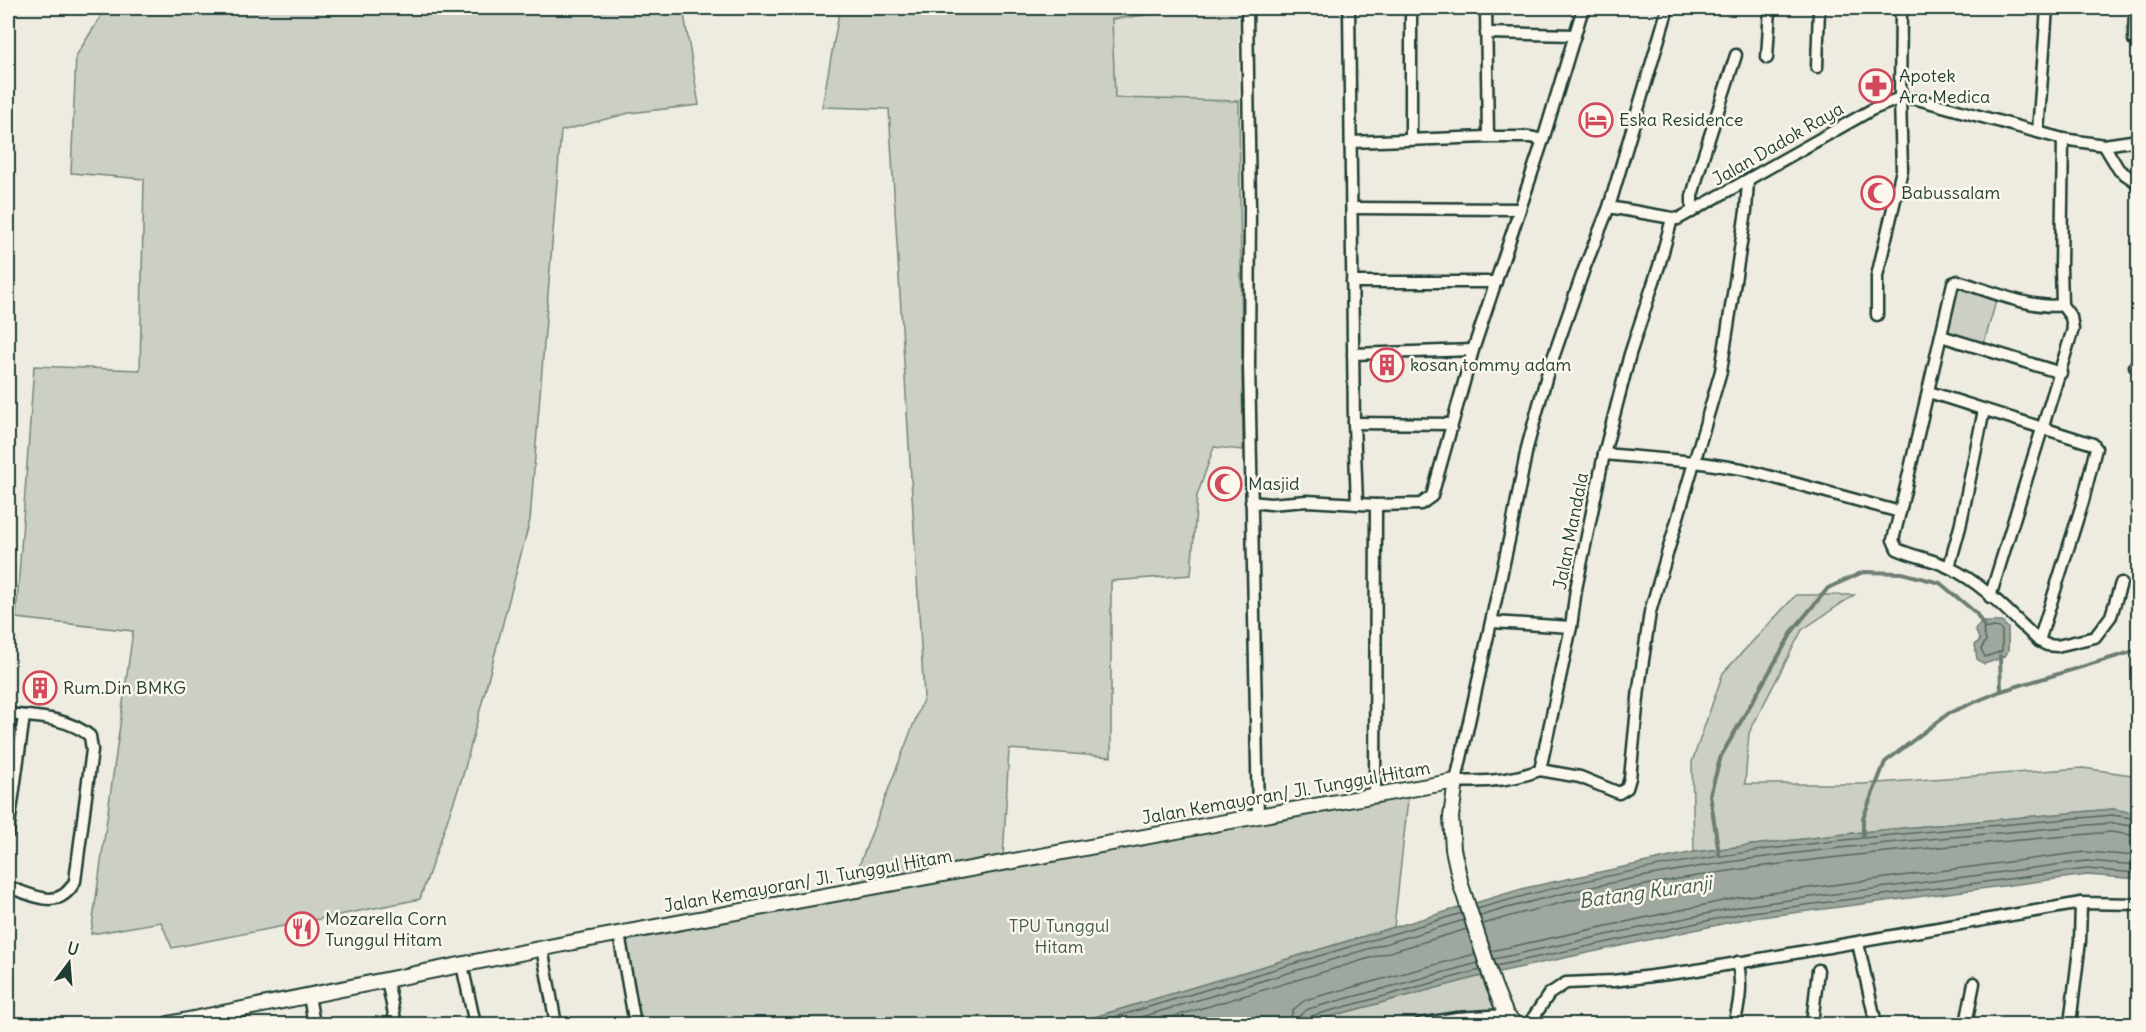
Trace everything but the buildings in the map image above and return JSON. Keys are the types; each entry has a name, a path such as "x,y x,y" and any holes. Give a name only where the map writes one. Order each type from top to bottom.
{"street":[{"path":"1247,8 1251,502 1258,816"},
{"path":"1349,8 1357,504"},
{"path":"1411,8 1411,138"},
{"path":"1486,8 1488,137"},
{"path":"1251,502 1420,504 1432,496 1473,350 1543,140 1583,8"},
{"path":"1420,1024 1457,1018 1510,1020 1494,986 1461,885 1453,849 1451,817 1456,781 1527,447 1547,375 1584,269 1609,207 1668,8"},
{"path":"1767,58 1770,8"},
{"path":"1817,67 1819,8"},
{"path":"1877,315 1877,276 1902,170 1900,8"},
{"path":"2038,132 2048,8"},
{"path":"2134,40 2135,8"},
{"path":"1486,33 1575,35"},
{"path":"1692,212 1692,196 1736,55"},
{"name":"Jalan Dadok Raya","path":"1672,219 1678,219 1692,212 1873,109 1900,98 1943,104 2063,139 2104,145 2139,140"},
{"path":"1351,142 1411,138 1488,137 1530,137 1543,140"},
{"path":"1990,597 2073,329 2071,317 2062,305 2063,139"},
{"path":"2104,145 2119,170 2139,183"},
{"path":"1456,781 1475,782 1518,778 1540,770 1580,777 1619,793 1627,788 1630,778 1638,688 1650,612 1721,371 1746,212 1748,181"},
{"path":"1609,207 1672,219"},
{"path":"1353,208 1519,209"},
{"name":"Jalan Mandala","path":"1540,770 1571,627 1576,589 1604,454 1627,364 1672,219"},
{"path":"2062,305 2049,307 2034,304 1955,281 1893,540 1898,549 1949,567 1977,585 2039,641 2047,645 2057,646 2095,637 2111,616 2121,583"},
{"path":"1352,282 1496,282"},
{"path":"1941,336 2061,373"},
{"path":"1353,354 1473,350"},
{"path":"1929,392 2093,444 2096,450 2083,501 2039,641"},
{"path":"1949,567 1962,517 1984,410"},
{"path":"1354,423 1451,424"},
{"path":"1604,454 1695,462 1742,469 1900,512"},
{"path":"1375,795 1376,505"},
{"path":"1491,621 1571,627"},
{"path":"8,714 52,719 80,728 90,736 92,750 75,881 69,892 61,898 51,900 8,887"},
{"path":"8,833 10,794 24,716"},
{"name":"Jalan Kemayoran/ Jl. Tunggul Hitam","path":"168,1024 235,1018 309,996 542,948 1456,781"},
{"path":"2070,1024 2080,941 2081,903"},
{"path":"1529,1024 1549,994 1566,983 1654,976 1738,963 2081,903 2139,904"},
{"path":"619,934 635,1024"},
{"path":"1858,942 1876,1024"},
{"path":"542,948 556,1024"},
{"path":"1734,1024 1742,981 1738,963"},
{"path":"462,965 475,1024"},
{"path":"1812,1024 1818,970"},
{"path":"387,980 396,1024"},
{"path":"1966,1024 1974,983"},
{"path":"309,996 314,1024"}],"shaded area":[{"path":"1208,8 1238,8 1239,101 1115,99 1112,19"}],"green space":[{"path":"106,8 683,8 699,105 629,113 561,131 530,520 463,775 420,899 172,948 161,922 91,934 133,631 16,618 34,366 140,370 144,179 71,173 76,56"},
{"name":"TPU Tunggul Hitam","path":"840,8 1208,8 1112,19 1115,98 1239,101 1243,450 1214,447 1197,496 1191,575 1111,581 1111,757 1009,749 1003,859 1255,809 1409,790 1394,927 1071,1024 636,1024 618,935 850,889 924,697 889,109 822,107"},
{"path":"1958,287 1997,298 1984,343 1946,332"},
{"path":"1796,595 1854,595 1802,630 1749,733 1745,784 1864,784 2083,768 2138,776 2138,814 2113,809 1871,831 1694,852 1692,762 1723,673"},
{"path":"1481,976 1496,1013 1446,1024 1302,1024"}],"water":[{"path":"1982,622 2002,622 2008,628 2007,654 1984,664 1977,659 1975,644 1980,641 1975,629"},
{"name":"Batang Kuranji","path":"2113,809 2138,814 2138,879 2087,875 1745,919 1481,976 1302,1024 1071,1024 1525,888 1694,852 1871,831"}],"waterway":[{"path":"1719,854 1710,795 1721,756 1794,629 1828,588 1863,572 1902,573 1940,583 1976,613 1984,626"},
{"path":"1863,836 1863,818 1885,762 1949,713 2001,691 2138,650"},
{"path":"2000,656 2001,691"}],"place":[{"name":"Apotek Ara Medica","path":"1876,86"},
{"name":"Eska Residence","path":"1596,120"},
{"name":"Babussalam","path":"1878,193"},
{"name":"kosan tommy adam","path":"1387,365"},
{"name":"Masjid","path":"1225,484"},
{"name":"Rum.Din BMKG","path":"40,688"},
{"name":"Mozarella Corn Tunggul Hitam","path":"302,929"}]}
